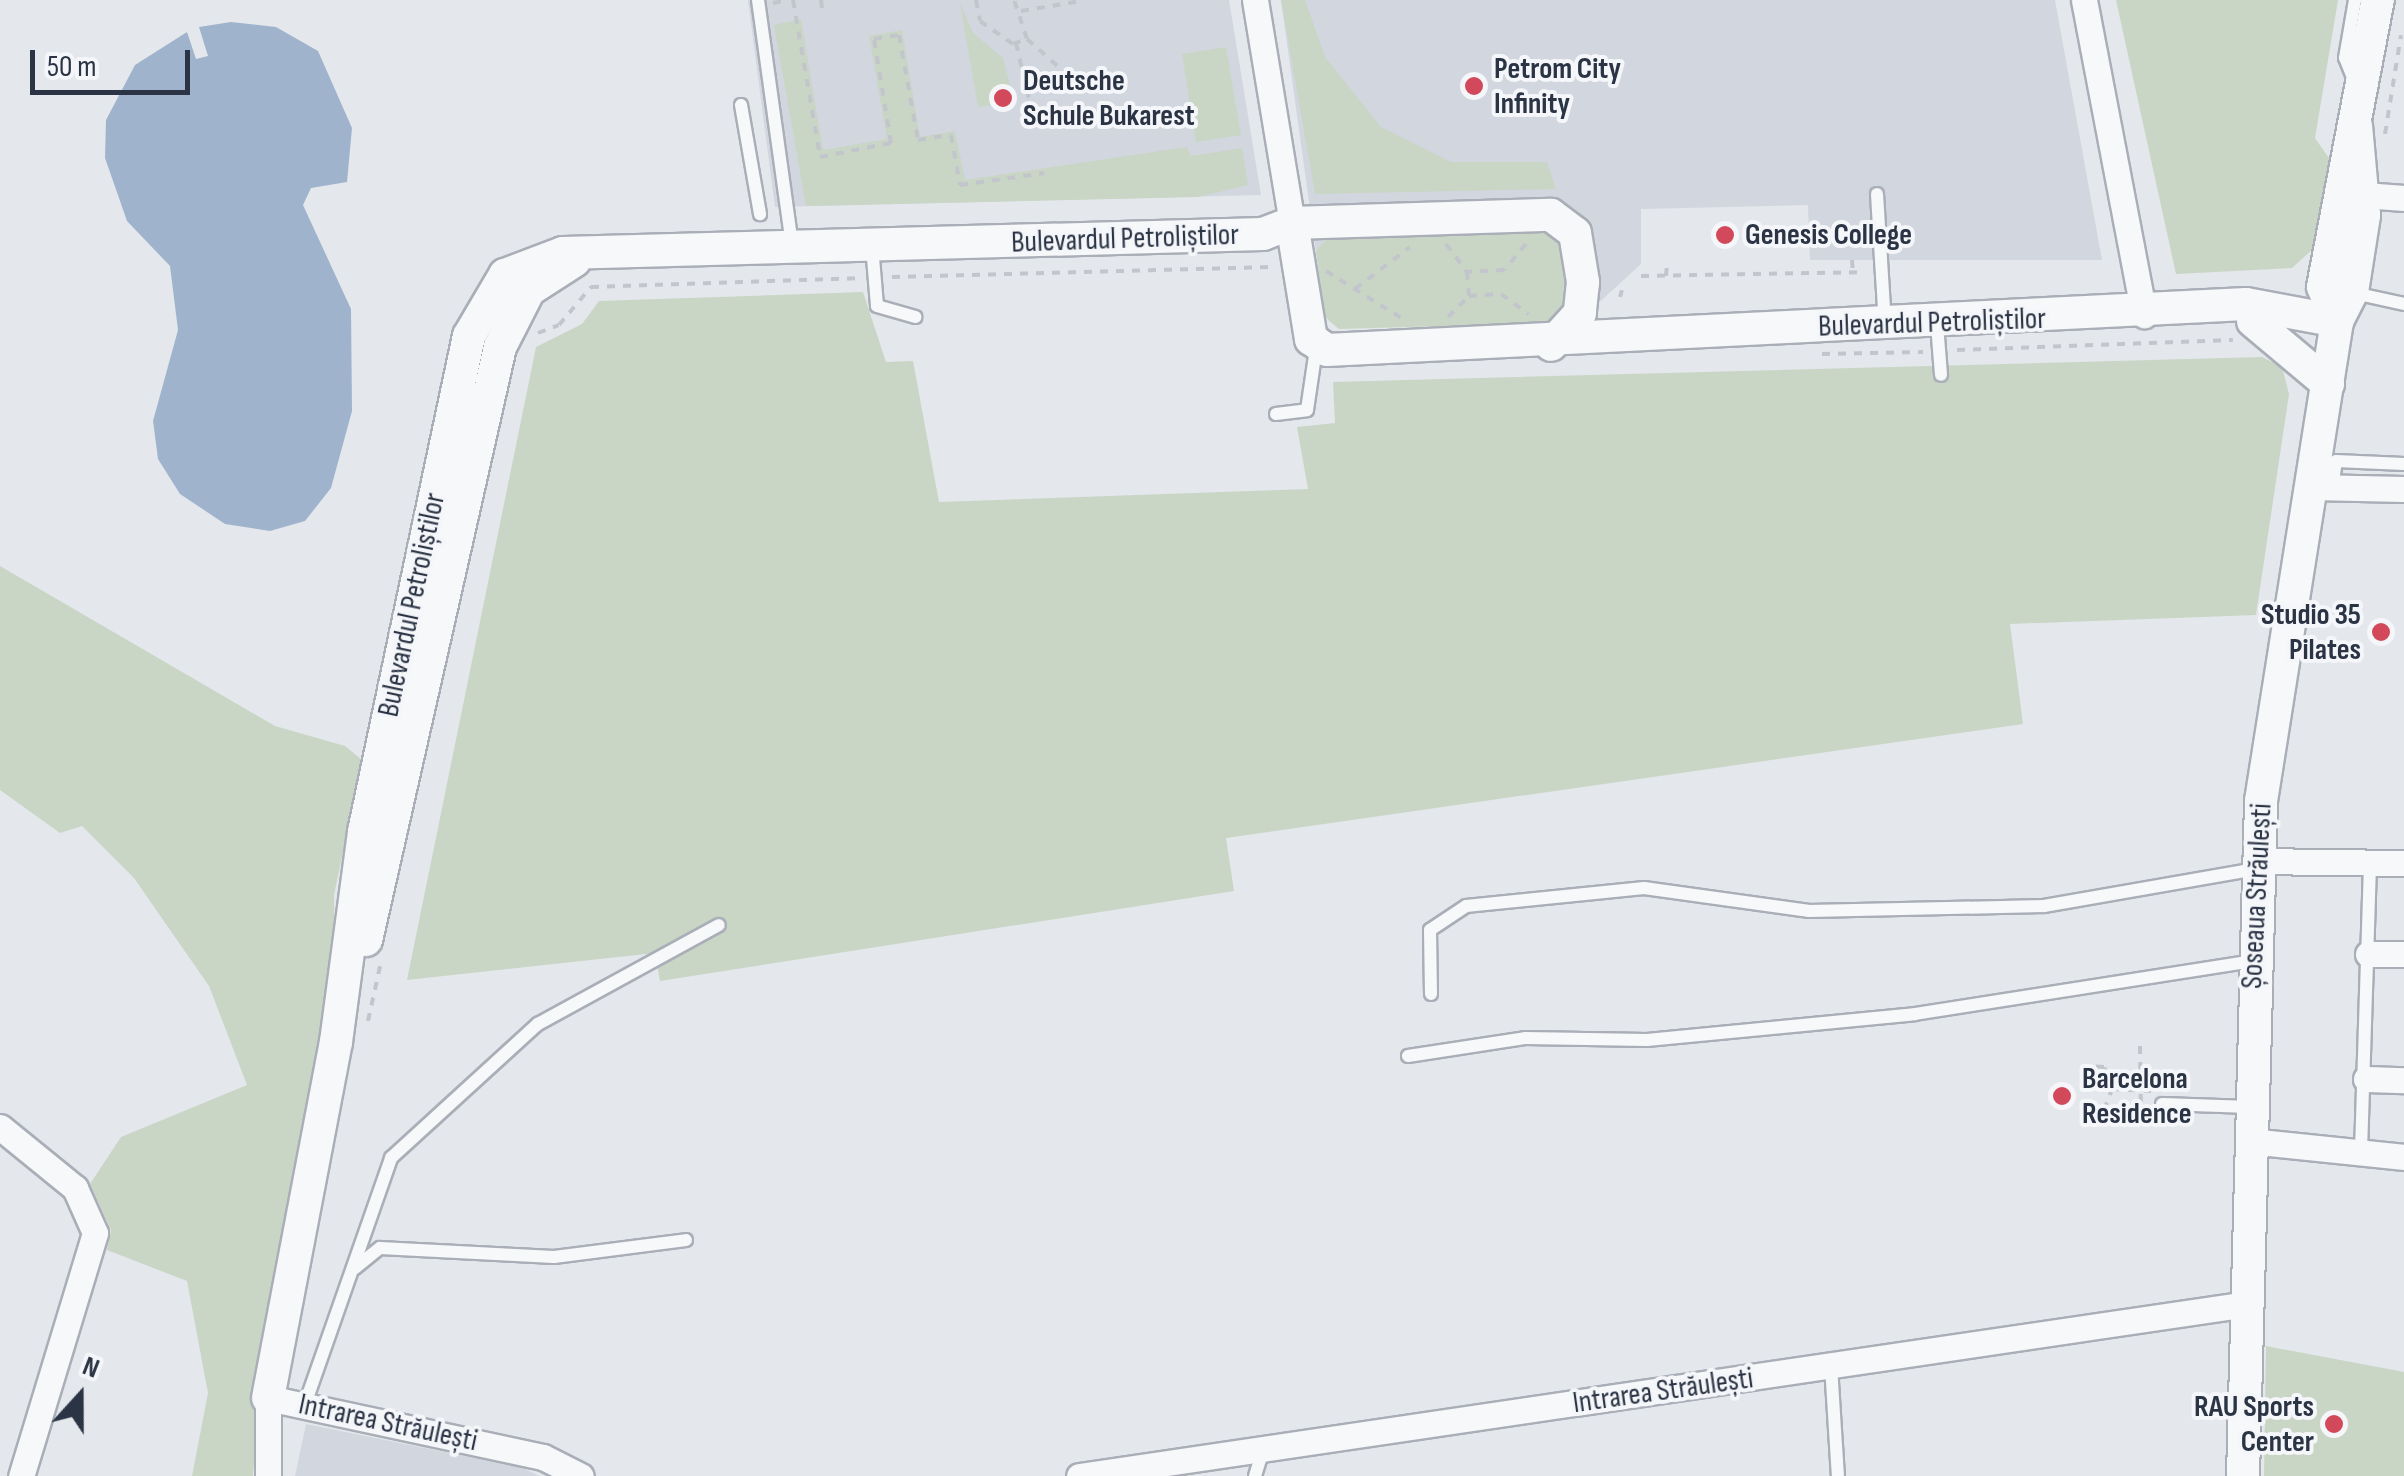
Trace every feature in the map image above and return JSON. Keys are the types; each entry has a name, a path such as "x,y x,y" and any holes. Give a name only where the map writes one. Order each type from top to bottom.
{"street":[{"path":"1254,0 1316,346"},
{"path":"2084,0 2144,315"},
{"name":"Șoseaua Străulești","path":"2344,307 2325,305 2326,272 2378,0"},
{"name":"Șoseaua Străulești","path":"2243,1476 2256,865 2322,488 2328,384 2364,195 2359,112"},
{"path":"2364,195 2404,198"},
{"name":"Bulevardul Petroliștilor","path":"458,465 469,336 491,288 530,261 596,251 792,247 874,262 1263,234 1292,223 1551,215 1575,233 1582,282 1580,313 1551,345"},
{"name":"Bulevardul Petroliștilor","path":"268,1398 351,1036 364,832 458,465 500,347 529,290 596,251"},
{"path":"2326,272 2239,313 2328,384"},
{"name":"Bulevardul Petroliștilor","path":"1582,282 1601,311 1645,333"},
{"path":"491,288 529,290"},
{"name":"Bulevardul Petroliștilor","path":"1316,346 1551,345 1645,333 2344,307"},
{"path":"2322,488 2404,489"},
{"path":"2256,865 2404,863"},
{"path":"2368,954 2404,954"},
{"path":"2366,1079 2404,1080"},
{"path":"0,1127 88,1205 95,1233 20,1476"},
{"path":"2250,1142 2404,1157"},
{"name":"Intrarea Străulești","path":"1079,1476 2246,1304"},
{"name":"Intrarea Străulești","path":"268,1476 268,1398 544,1457 581,1476"}],"lane":[{"path":"2355,0 2345,58 2359,112"},
{"path":"765,2 792,247"},
{"path":"741,105 760,214"},
{"path":"1877,194 1885,325"},
{"path":"874,262 877,306 915,316"},
{"path":"2344,307 2404,304"},
{"path":"1936,324 1940,375"},
{"path":"1276,414 1307,410 1316,346"},
{"path":"2322,488 2336,462 2404,464"},
{"path":"2361,1151 2370,862"},
{"path":"1430,994 1430,930 1466,906 1626,888 1824,911 2044,906 2256,865"},
{"path":"305,1404 392,1158 458,1088 538,1024 719,925"},
{"path":"1408,1056 1525,1038 1684,1037 1914,1014 2254,961"},
{"path":"2162,1104 2251,1107"},
{"path":"353,1270 380,1248 554,1257 686,1240"},
{"path":"1832,1366 1838,1476"},
{"path":"1255,1476 1263,1450"}],"path":[{"path":"765,2 790,0 820,156 891,144 874,39 899,35 918,140 951,135 960,185 1044,174"},
{"path":"820,0 822,8"},
{"path":"976,0 980,22 1016,42 1028,40"},
{"path":"1014,0 1028,40 1086,91"},
{"path":"1021,11 1082,1"},
{"path":"1016,42 1029,99"},
{"path":"1435,229 1467,272 1469,296"},
{"path":"1467,272 1504,270 1530,240"},
{"path":"1355,289 1419,241"},
{"path":"1852,260 1852,272"},
{"path":"526,338 559,325 591,287 874,262 1265,264"},
{"path":"1312,262 1410,324"},
{"path":"1666,276 1667,264"},
{"path":"1642,276 1867,272"},
{"path":"1620,297 1622,290"},
{"path":"1444,320 1469,296 1501,294 1533,317"},
{"path":"351,1036 383,954"},
{"path":"2140,1046 2140,1120"},
{"path":"2087,1109 2104,1110 2112,1089 2104,1067 2088,1066"}],"shaded area":[{"name":"Deutsche Schule Bukarest","path":"748,0 1229,0 1261,195 775,207"},
{"path":"1281,0 2055,0 2102,260 1810,260 1808,205 1641,209 1641,264 1593,308 1339,329 1325,317"},
{"path":"306,1424 523,1468 539,1476 295,1476"}],"green space":[{"path":"1281,0 1305,0 1325,57 1381,127 1451,162 1547,162 1556,189 1315,194"},
{"path":"2116,0 2338,0 2315,138 2331,161 2313,249 2292,268 2176,274"},
{"path":"960,3 973,33 1003,58 1014,101 978,107"},
{"path":"801,19 823,150 887,139 869,36 902,30 920,137 955,131 965,180 1187,147 1191,156 1242,148 1248,185 1198,197 806,206 774,25"},
{"path":"1226,47 1241,135 1196,142 1182,54"},
{"path":"1547,231 1561,245 1566,301 1551,323 1339,329 1325,317 1316,251 1327,238"},
{"path":"863,292 886,362 913,361 939,502 1308,489 1297,427 1335,423 1333,382 2262,357 2282,367 2289,394 2256,615 2010,624 2023,724 1226,838 1234,891 660,981 655,953 407,980 536,347 582,324 599,301"},
{"path":"0,566 275,726 345,746 362,760 334,895 335,958 264,1331 253,1476 192,1476 208,1393 187,1281 107,1250 111,1230 90,1184 121,1137 247,1085 209,986 134,878 82,826 60,833 0,790"},
{"name":"RAU Sports Center","path":"2266,1346 2404,1372 2404,1476 2264,1476"}],"water":[{"path":"231,22 276,27 318,51 352,128 347,182 311,188 303,205 351,309 352,411 331,488 305,521 270,531 225,524 180,494 158,459 153,421 178,330 170,266 127,221 105,158 106,120 135,65 187,32 196,59 208,56 199,27"}],"place":[{"name":"Petrom City Infinity","path":"1474,86"},
{"name":"Deutsche Schule Bukarest","path":"1003,98"},
{"name":"Genesis College","path":"1725,235"},
{"name":"Studio 35 Pilates","path":"2381,632"},
{"name":"Barcelona Residence","path":"2062,1096"},
{"name":"RAU Sports Center","path":"2334,1424"}]}
